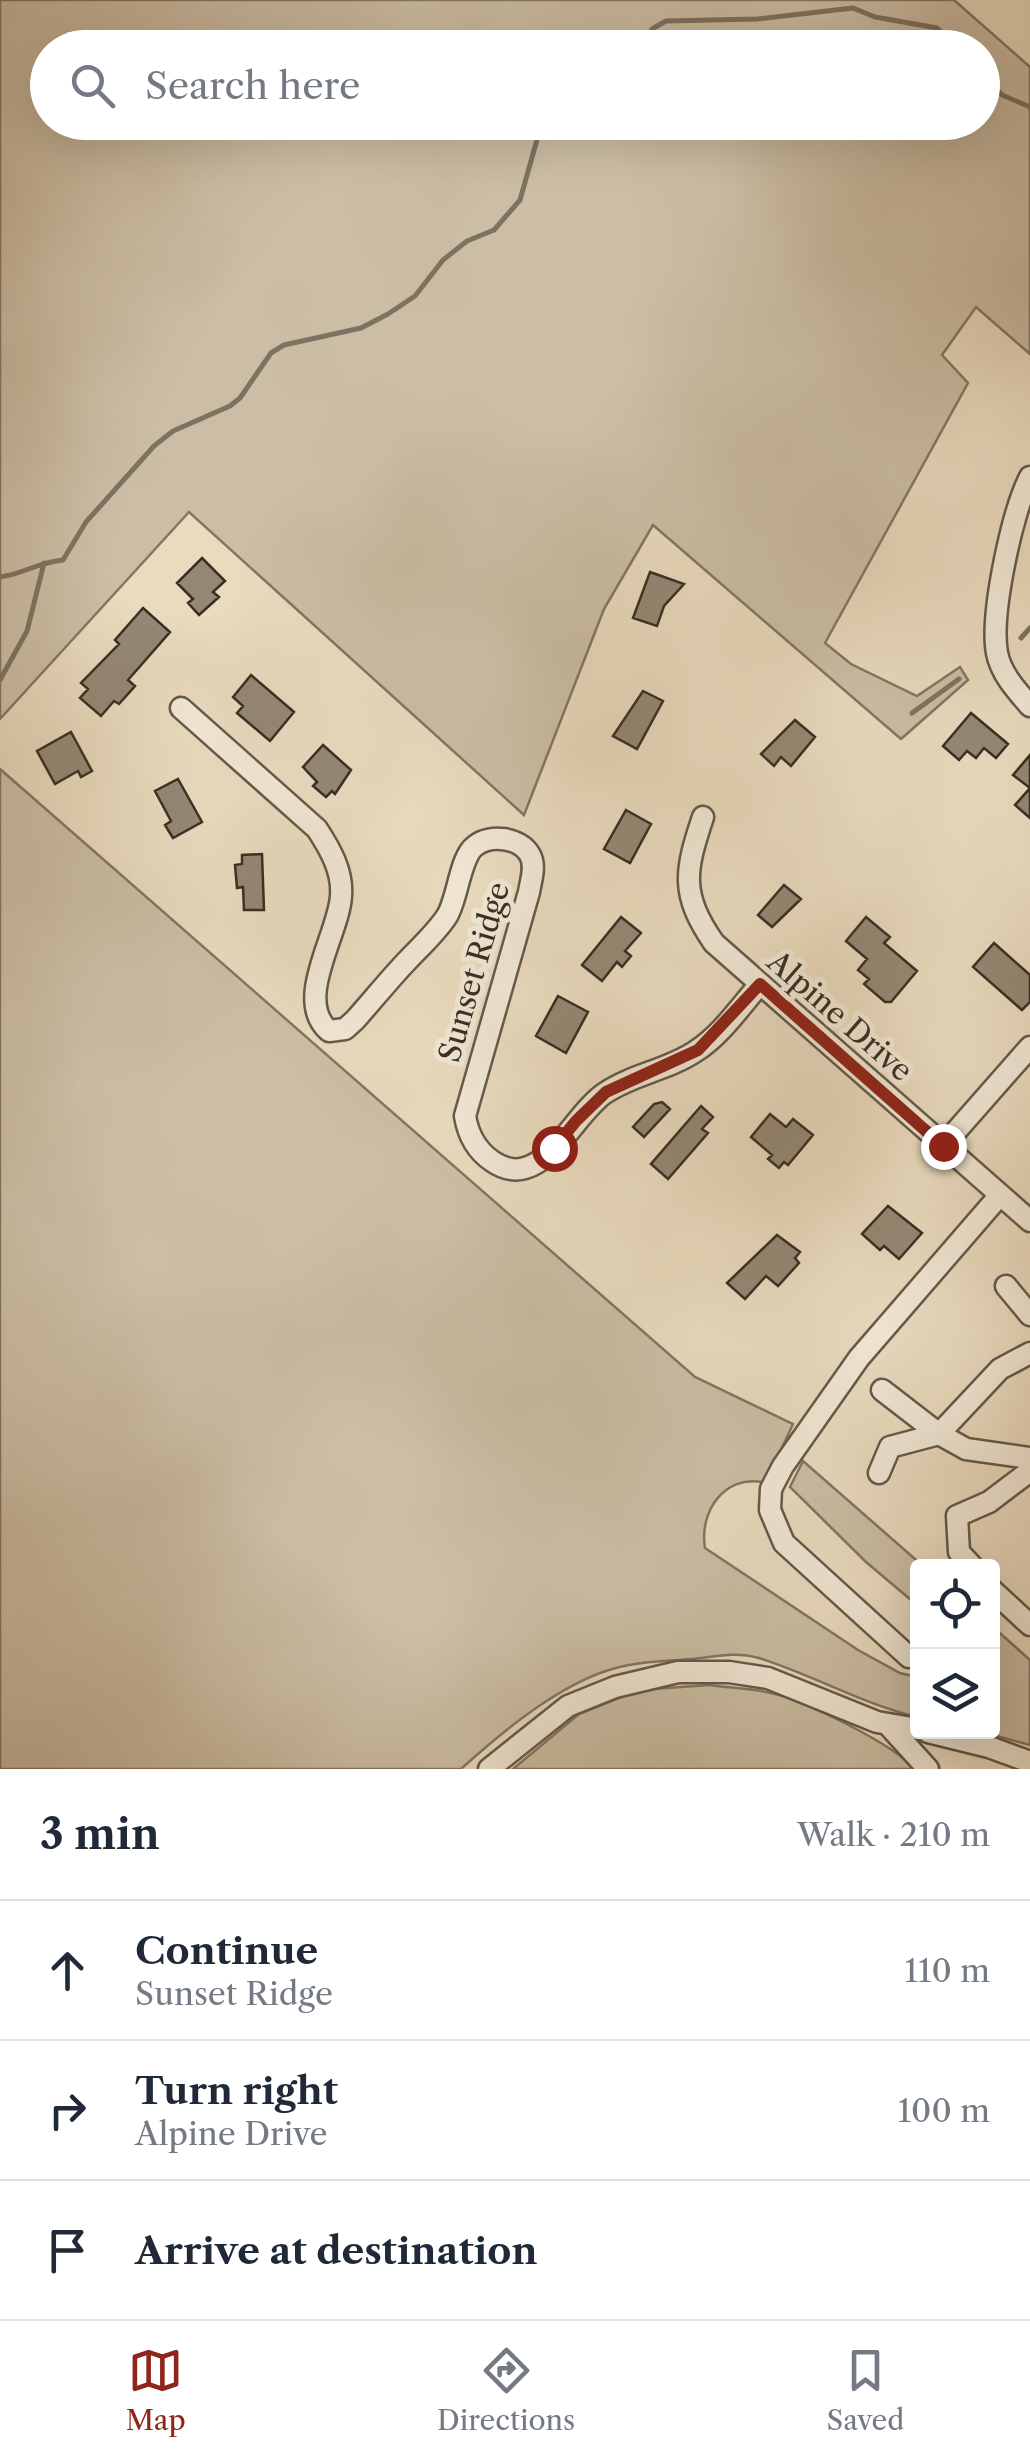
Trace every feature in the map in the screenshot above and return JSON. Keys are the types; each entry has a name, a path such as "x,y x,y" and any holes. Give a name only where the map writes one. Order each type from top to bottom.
{"street":[{"path":"1030,477 1000,583 996,619 998,654 1006,675 1030,706"},
{"name":"Sunset Ridge","path":"180,708 318,829 329,846 340,877 341,896 317,985 316,1012 329,1031 344,1028 355,1020 436,930 453,903 466,860 476,845 494,839 507,840 531,856 529,892 465,1116 476,1146 500,1166 521,1170 542,1160 594,1102 625,1082 698,1050 760,984"},
{"name":"Alpine Drive","path":"704,817 688,862 690,893 695,912 714,943 1030,1221"},
{"path":"943,1146 1030,1047"},
{"path":"909,1656 784,1543 770,1510 771,1489 859,1358 1000,1195"},
{"path":"1006,1286 1030,1315"},
{"path":"879,1473 890,1446 939,1434 1000,1370 1030,1353"},
{"path":"882,1390 939,1434 966,1449 1030,1458"},
{"path":"966,1559 959,1552 957,1516 989,1502 1030,1471"},
{"path":"1000,1597 1030,1625"},
{"path":"489,1769 568,1706 615,1687 678,1672 728,1672 768,1678 890,1727 910,1728"},
{"path":"890,1727 928,1769"},
{"path":"956,1739 989,1747 1020,1764"}],"shaded area":[{"path":"0,0 954,0 988,30 30,30 30,140 1000,140 1000,41 1030,67 1030,354 976,307 942,355 968,383 825,643 851,664 917,696 960,667 968,680 901,739 653,525 604,609 524,815 189,512 0,719"},
{"path":"0,769 695,1377 793,1424 762,1482 736,1484 717,1499 706,1522 705,1548 858,1650 910,1675 910,1715 759,1658 725,1655 629,1665 584,1680 518,1721 461,1769 0,1769"},
{"path":"803,1461 915,1559 910,1559 910,1599 866,1562 790,1487"},
{"path":"1000,1633 1030,1660 1030,1745 1000,1737"},
{"path":"709,1685 763,1691 804,1704 868,1736 915,1769 513,1769 579,1714 639,1690"}],"building":[{"path":"202,558 225,581 213,592 219,597 199,615 188,603 193,599 177,583"},
{"path":"650,572 684,584 664,606 657,626 633,618"},
{"path":"143,608 170,632 128,680 135,686 101,716 80,698 88,689 81,683 119,644 115,640"},
{"path":"251,675 294,712 270,741 237,713 243,706 233,697"},
{"path":"643,691 663,701 637,749 613,736"},
{"path":"971,713 1008,744 996,758 984,748 976,758 967,751 959,760 943,746"},
{"path":"795,720 815,737 791,766 781,757 774,766 761,754"},
{"path":"71,732 92,771 81,777 78,771 55,784 37,751"},
{"path":"323,745 351,770 335,794 332,791 326,797 313,786 317,782 303,767"},
{"path":"1030,755 1030,788 1013,775"},
{"path":"178,779 202,822 173,838 165,825 171,821 155,791"},
{"path":"1030,788 1030,818 1015,805"},
{"path":"626,810 651,824 630,863 604,849"},
{"path":"262,854 264,910 244,910 243,887 237,888 235,865 242,864 242,855"},
{"path":"784,885 801,899 772,927 758,915"},
{"path":"621,917 641,933 625,951 631,956 622,967 617,962 602,981 582,965"},
{"path":"866,917 890,937 884,943 917,971 891,1002 885,1002 864,984 869,979 858,970 867,959 846,941"},
{"path":"994,943 1030,975 1030,1002 1022,1010 973,967"},
{"path":"558,996 588,1012 566,1053 536,1036"},
{"path":"662,1102 670,1109 644,1137 633,1127 654,1104"},
{"path":"701,1106 713,1117 702,1129 708,1133 668,1179 651,1164"},
{"path":"770,1114 786,1127 793,1119 813,1135 788,1165 784,1162 779,1168 768,1159 772,1155 751,1137"},
{"path":"888,1206 922,1233 899,1259 884,1246 880,1250 862,1234"},
{"path":"777,1235 800,1252 795,1258 799,1263 778,1286 766,1276 745,1299 727,1283"}],"waterway":[{"path":"652,30 666,21 758,19 853,8 875,17 939,30"},
{"path":"1000,93 1030,107"},
{"path":"0,577 63,560 86,522 154,446 173,431 230,406 240,398 271,353 284,345 361,328 415,296 443,260 467,241 494,230 520,200 537,140"},
{"path":"0,680 27,631 44,563"},
{"path":"1021,638 1030,628"},
{"path":"912,713 959,679"}],"route":[{"path":"554,1148 606,1092 698,1050 760,984 943,1146"}]}
